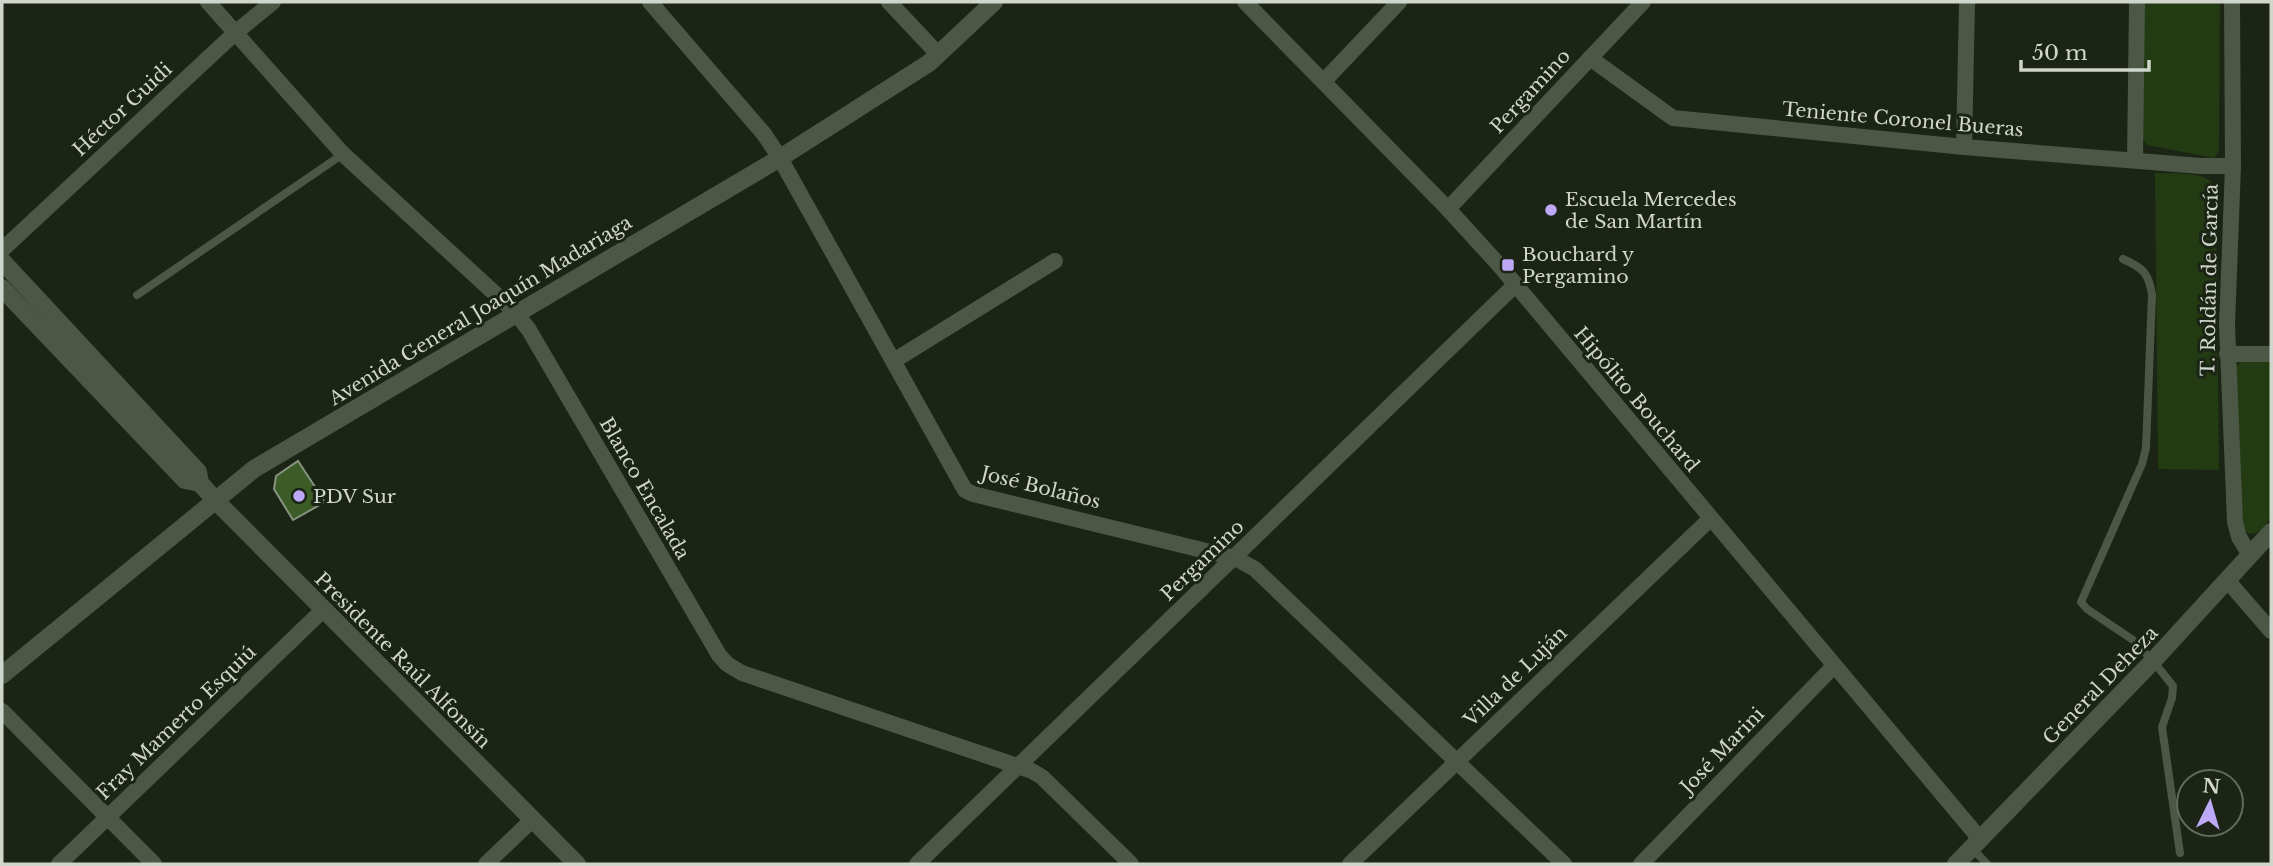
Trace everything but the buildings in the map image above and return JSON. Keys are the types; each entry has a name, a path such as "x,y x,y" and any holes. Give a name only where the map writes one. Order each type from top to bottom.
{"main road":[{"name":"Avenida General Joaquín Madariaga","path":"2,674 268,460 780,158 929,63 994,2"},
{"name":"Presidente Raúl Alfonsín","path":"2,261 198,472 200,483 215,500 531,820 578,864"},
{"name":"Presidente Raúl Alfonsín","path":"2,288 185,480 200,483"},
{"name":"General Deheza","path":"1955,864 2153,661 2271,532"}],"street":[{"name":"Blanco Encalada","path":"208,2 343,154 516,312 719,655 727,664 742,673 1018,765 1041,777 1131,864"},
{"name":"Héctor Guidi","path":"2,250 235,33 273,2"},
{"name":"José Bolaños","path":"650,2 764,135 780,158 895,360 965,490 1235,558 1255,569 1564,864"},
{"path":"889,2 939,54"},
{"name":"Hipólito Bouchard","path":"1245,2 1448,209 1516,285 1834,666 1976,843"},
{"path":"1324,81 1399,2"},
{"name":"Pergamino","path":"1448,209 1643,2"},
{"path":"1964,147 1967,2"},
{"path":"2135,160 2137,2"},
{"name":"T. Roldán de García","path":"2232,2 2233,166 2227,354 2235,522 2239,537 2250,555"},
{"name":"Teniente Coronel Bueras","path":"1590,58 1673,118 1964,147 2201,166 2233,166"},
{"path":"895,360 1055,261"},
{"name":"Pergamino","path":"917,864 1516,285"},
{"path":"2227,354 2271,354"},
{"name":"Villa de Luján","path":"1350,864 1710,519"},
{"path":"2227,580 2271,631"},
{"name":"Fray Mamerto Esquiú","path":"59,864 323,610"},
{"name":"José Marini","path":"1641,864 1834,666"},
{"path":"2,711 154,864"},
{"path":"486,864 531,820"}],"lane":[{"path":"137,295 343,154"},
{"path":"2123,259 2141,267 2147,276 2152,295 2146,448 2142,464 2081,602 2087,609 2133,640 2173,687 2162,727 2180,853"},
{"path":"1976,843 1987,864"}],"green space":[{"path":"2144,2 2220,2 2219,151 2214,158 2147,145 2142,139"},
{"path":"2155,173 2199,176 2213,183 2216,190 2219,470 2158,469"},
{"path":"2271,358 2271,518 2260,530 2251,534 2247,533 2243,523 2235,370 2241,360"}],"place":[{"name":"Escuela Mercedes de San Martín","path":"1551,210"},
{"name":"Bouchard y Pergamino","path":"1508,265"},
{"name":"PDV Sur","path":"299,496"}]}
